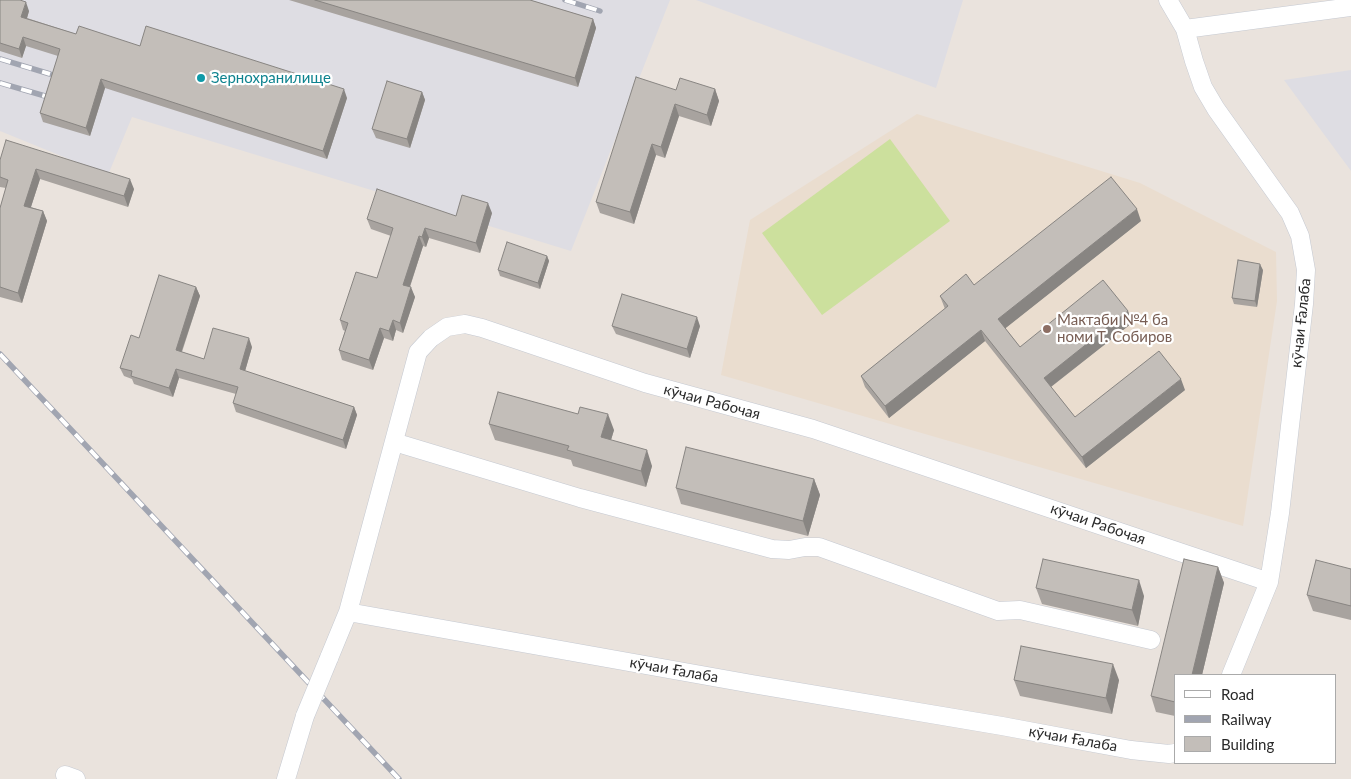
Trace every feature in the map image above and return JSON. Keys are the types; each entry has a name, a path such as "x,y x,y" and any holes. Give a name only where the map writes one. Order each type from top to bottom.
{"street":[{"name":"кӯчаи Ғалаба","path":"1168,0 1185,29 1203,87 1216,109 1290,214 1300,236 1306,270 1280,513 1268,582 1231,674"},
{"path":"1185,29 1351,7"},
{"name":"кӯчаи Рабочая","path":"348,612 418,352 431,338 447,327 465,324 482,328 645,384 813,429 1268,582"},
{"path":"394,442 580,498 772,550 789,550 805,546 819,547 998,611 1020,610 1151,640"},
{"name":"кӯчаи Ғалаба","path":"348,612 1131,750 1174,753"},
{"path":"286,779 305,716 348,612"}],"shaded area":[{"path":"0,0 670,0 571,251 132,117 108,175 0,131"},
{"path":"696,0 963,0 936,88"},
{"path":"1351,70 1351,171 1284,80"},
{"path":"917,114 1140,183 1276,252 1277,301 1243,526 721,375 750,220"}],"green space":[{"path":"890,139 950,221 822,315 762,233"}],"building":[{"name":"Зернохранилище","path":"0,0 20,0 26,2 21,17 76,34 79,26 140,46 146,26 344,89 323,151 101,79 86,128 40,113 60,49 23,37 19,49 0,43"},
{"path":"315,0 530,0 593,19 575,78"},
{"path":"636,77 676,90 680,78 715,89 707,115 675,104 661,147 652,144 630,212 596,202"},
{"path":"387,81 422,92 407,139 372,129"},
{"path":"6,140 130,179 124,196 36,169 24,206 43,211 18,293 0,287 0,208 8,180 0,177 0,160"},
{"path":"1111,177 1137,209 998,319 1020,347 1103,280 1128,311 1044,378 1075,417 1159,351 1181,379 1082,457 981,330 885,406 861,376 948,306 940,296 966,274 974,285"},
{"path":"377,189 456,216 462,195 488,203 476,243 425,228 422,237 419,236 403,285 411,287 400,323 393,320 389,331 380,328 369,360 339,350 348,323 340,320 356,272 377,278 393,228 367,219"},
{"path":"507,242 547,256 538,283 498,270"},
{"path":"1238,260 1260,264 1255,301 1232,298"},
{"path":"159,275 196,287 176,350 204,359 213,328 249,338 240,369 354,407 343,440 233,403 238,387 176,369 169,388 131,376 132,371 120,368 131,335 139,338"},
{"path":"622,294 697,317 687,349 612,326"},
{"path":"498,392 578,414 580,407 608,414 601,437 647,450 641,471 567,450 569,446 489,424"},
{"path":"686,447 814,479 803,521 676,488"},
{"path":"1043,559 1139,580 1132,610 1036,588"},
{"path":"1184,559 1218,567 1192,674 1174,674 1174,702 1151,696"},
{"path":"1316,560 1351,569 1351,606 1307,595"},
{"path":"1021,646 1113,664 1106,698 1014,680"}],"railway":[{"path":"565,0 600,11"},
{"path":"0,59 50,74"},
{"path":"0,83 45,96"},
{"path":"0,354 399,779"}],"place":[{"name":"Зернохранилище","path":"201,78"},
{"name":"Мактаби №4 ба номи Т. Собиров","path":"1047,329"}]}
